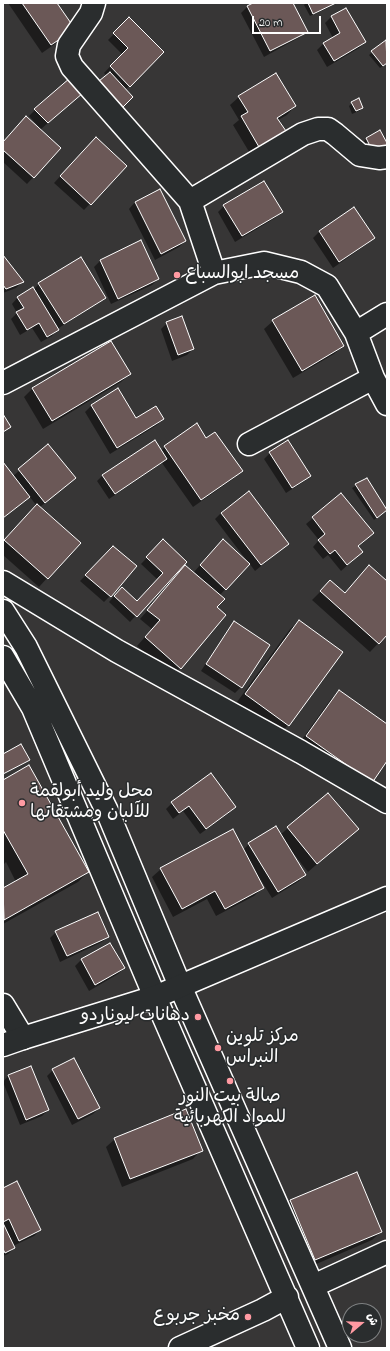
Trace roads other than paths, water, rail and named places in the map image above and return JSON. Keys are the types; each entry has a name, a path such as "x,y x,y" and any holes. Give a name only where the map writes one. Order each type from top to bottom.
{"street":[{"path":"94,3 91,13 69,45 67,56 72,67 190,201 214,273"},
{"path":"190,201 303,134 318,129 328,129 360,155 379,158 387,157"},
{"path":"3,383 214,273 264,263 302,272 327,286 356,333 373,378 387,404"},
{"path":"356,333 387,314"},
{"path":"249,444 373,378"},
{"path":"3,582 117,651 301,752 387,802"},
{"path":"3,611 26,647 108,813 180,986 340,1348"},
{"path":"3,657 33,708 155,997 308,1348"},
{"path":"3,1005 13,1041 155,997 387,898"},
{"path":"313,1286 387,1252"},
{"path":"180,1348 263,1310 286,1297"}],"place":[{"name":"مسجد ابوالسباع","path":"177,275"},
{"name":"محل وليد أبولقمة للآلبان ومشتقاتها","path":"22,803"},
{"name":"دهانات ليوناردو","path":"198,1017"},
{"name":"مركز تلوين النبراس","path":"218,1048"},
{"name":"صالة بيت النور للمواد الكهربائية","path":"230,1081"},
{"name":"مخبز جربوع","path":"248,1317"}]}
